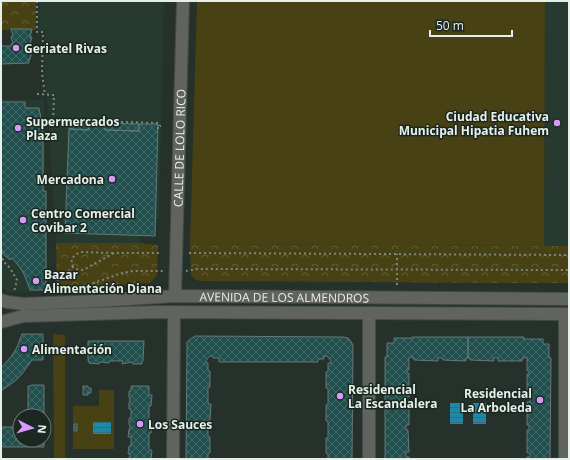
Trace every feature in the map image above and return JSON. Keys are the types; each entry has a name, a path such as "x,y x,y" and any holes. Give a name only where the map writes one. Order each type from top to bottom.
{"street":[{"name":"CALLE DE LOLO RICO","path":"175,296 183,1"},
{"name":"AVENIDA DE LOS ALMENDROS","path":"1,300 24,304 175,296 569,298"},
{"path":"173,459 174,319 176,312"},
{"name":"AVENIDA DE LOS ALMENDROS","path":"1,322 23,316 97,313 567,314"},
{"path":"369,313 369,459"},
{"path":"564,459 567,314"}],"path":[{"path":"37,1 37,32 43,32 42,73 45,95"},
{"path":"38,94 54,95 52,124 87,126 86,121 159,123 159,127"},
{"path":"73,268 72,258 80,252 160,253"},
{"path":"73,268 81,270 85,269 114,253"},
{"path":"189,253 569,255"},
{"path":"397,254 397,285"},
{"path":"6,257 2,260 10,268 18,280 14,292"},
{"path":"73,268 53,286 73,287 91,284 122,273 133,271 182,271 196,269 569,270"}],"shaded area":[{"path":"39,1 164,1 159,219 155,219 155,236 141,236 140,243 56,243 47,97 44,73 45,31 38,31"},
{"name":"Ciudad Educativa Municipal Hipatia Fuhem","path":"545,1 569,1 569,246 544,246"},
{"name":"Centro Comercial Covibar 2","path":"1,99 44,100 48,290 29,293 7,292 1,285"}],"green space":[{"path":"1,1 36,1 36,30 1,30"},
{"path":"197,1 545,1 544,246 190,244"},
{"path":"56,243 140,243 158,245 157,275 150,283 57,289"},
{"path":"190,244 569,246 569,283 200,281 194,279 191,274"},
{"path":"53,334 65,335 65,459 54,459"},
{"path":"99,390 114,390 114,449 73,449 73,406 99,406"}],"water":[{"path":"450,403 463,403 463,424 450,424"},
{"path":"473,403 486,403 486,424 473,424"},
{"path":"93,422 111,422 111,434 93,434"}],"building":[{"name":"Geriatel Rivas","path":"11,29 32,29 30,44 32,44 30,50 32,51 29,63 1,64 1,46 12,46 11,44 13,43"},
{"name":"Centro Comercial Covibar 2","path":"1,102 25,102 25,108 39,108 43,130 43,191 46,191 46,290 30,290 24,274 19,266 12,258 10,260 2,253 3,251 1,250"},
{"path":"70,121 89,122 89,130 69,129"},
{"name":"Mercadona","path":"89,122 106,123 105,130 139,131 139,124 158,124 155,236 65,233 69,129 89,130"},
{"path":"106,123 139,124 139,131 105,130"},
{"path":"22,334 43,334 43,360 32,360 15,381 1,391 1,368 11,357"},
{"name":"Residencial La Escandalera","path":"195,336 348,338 353,345 352,459 328,459 328,454 326,453 326,438 328,438 326,405 328,405 328,388 326,388 326,372 328,372 328,363 331,363 327,356 324,356 324,359 318,359 318,362 219,362 219,358 213,358 213,356 210,356 206,360 206,363 208,363 208,371 210,371 208,404 211,404 210,420 208,420 208,437 210,437 210,453 208,453 208,459 186,459 187,342"},
{"path":"468,337 468,358 466,358 466,361 443,360 442,358 438,358 438,361 414,360 414,358 409,357 409,370 407,370 407,373 409,373 409,397 406,397 406,401 409,401 409,425 406,425 406,430 408,430 409,452 406,452 406,457 409,457 409,459 385,459 385,357 387,357 387,343 394,343 394,338"},
{"name":"Residencial La Arboleda","path":"468,337 524,337 524,339 543,339 543,344 549,344 549,358 551,358 550,459 527,459 527,457 530,457 530,453 527,453 527,430 529,430 529,425 527,425 527,402 530,402 530,398 527,398 527,374 529,374 529,371 527,371 527,357 522,359 522,361 498,361 498,358 493,358 494,361 470,360 470,358 468,358"},
{"path":"88,341 144,341 142,364 133,364 132,362 122,364 123,361 109,361 109,363 100,362 99,364 89,363"},
{"path":"44,385 44,408 28,408 28,386"},
{"path":"83,386 88,386 88,388 91,388 91,393 88,393 88,395 83,395"},
{"name":"Los Sauces","path":"131,386 149,386 149,395 152,395 151,406 149,406 149,422 152,422 151,433 149,433 149,450 152,450 151,459 129,459 130,454 128,454 129,446 131,446 131,437 128,437 131,409 129,409 129,391 131,391"},
{"path":"74,424 77,424 77,431 74,431"},
{"path":"1,427 12,427 12,447 1,447"}],"place":[{"name":"Geriatel Rivas","path":"16,48"},
{"name":"Ciudad Educativa Municipal Hipatia Fuhem","path":"557,123"},
{"name":"Supermercados Plaza","path":"18,128"},
{"name":"Mercadona","path":"112,179"},
{"name":"Centro Comercial Covibar 2","path":"23,220"},
{"name":"Bazar Alimentación Diana","path":"36,281"},
{"name":"Alimentación","path":"24,349"},
{"name":"Residencial La Escandalera","path":"340,396"},
{"name":"Residencial La Arboleda","path":"540,400"},
{"name":"Los Sauces","path":"140,424"}]}
